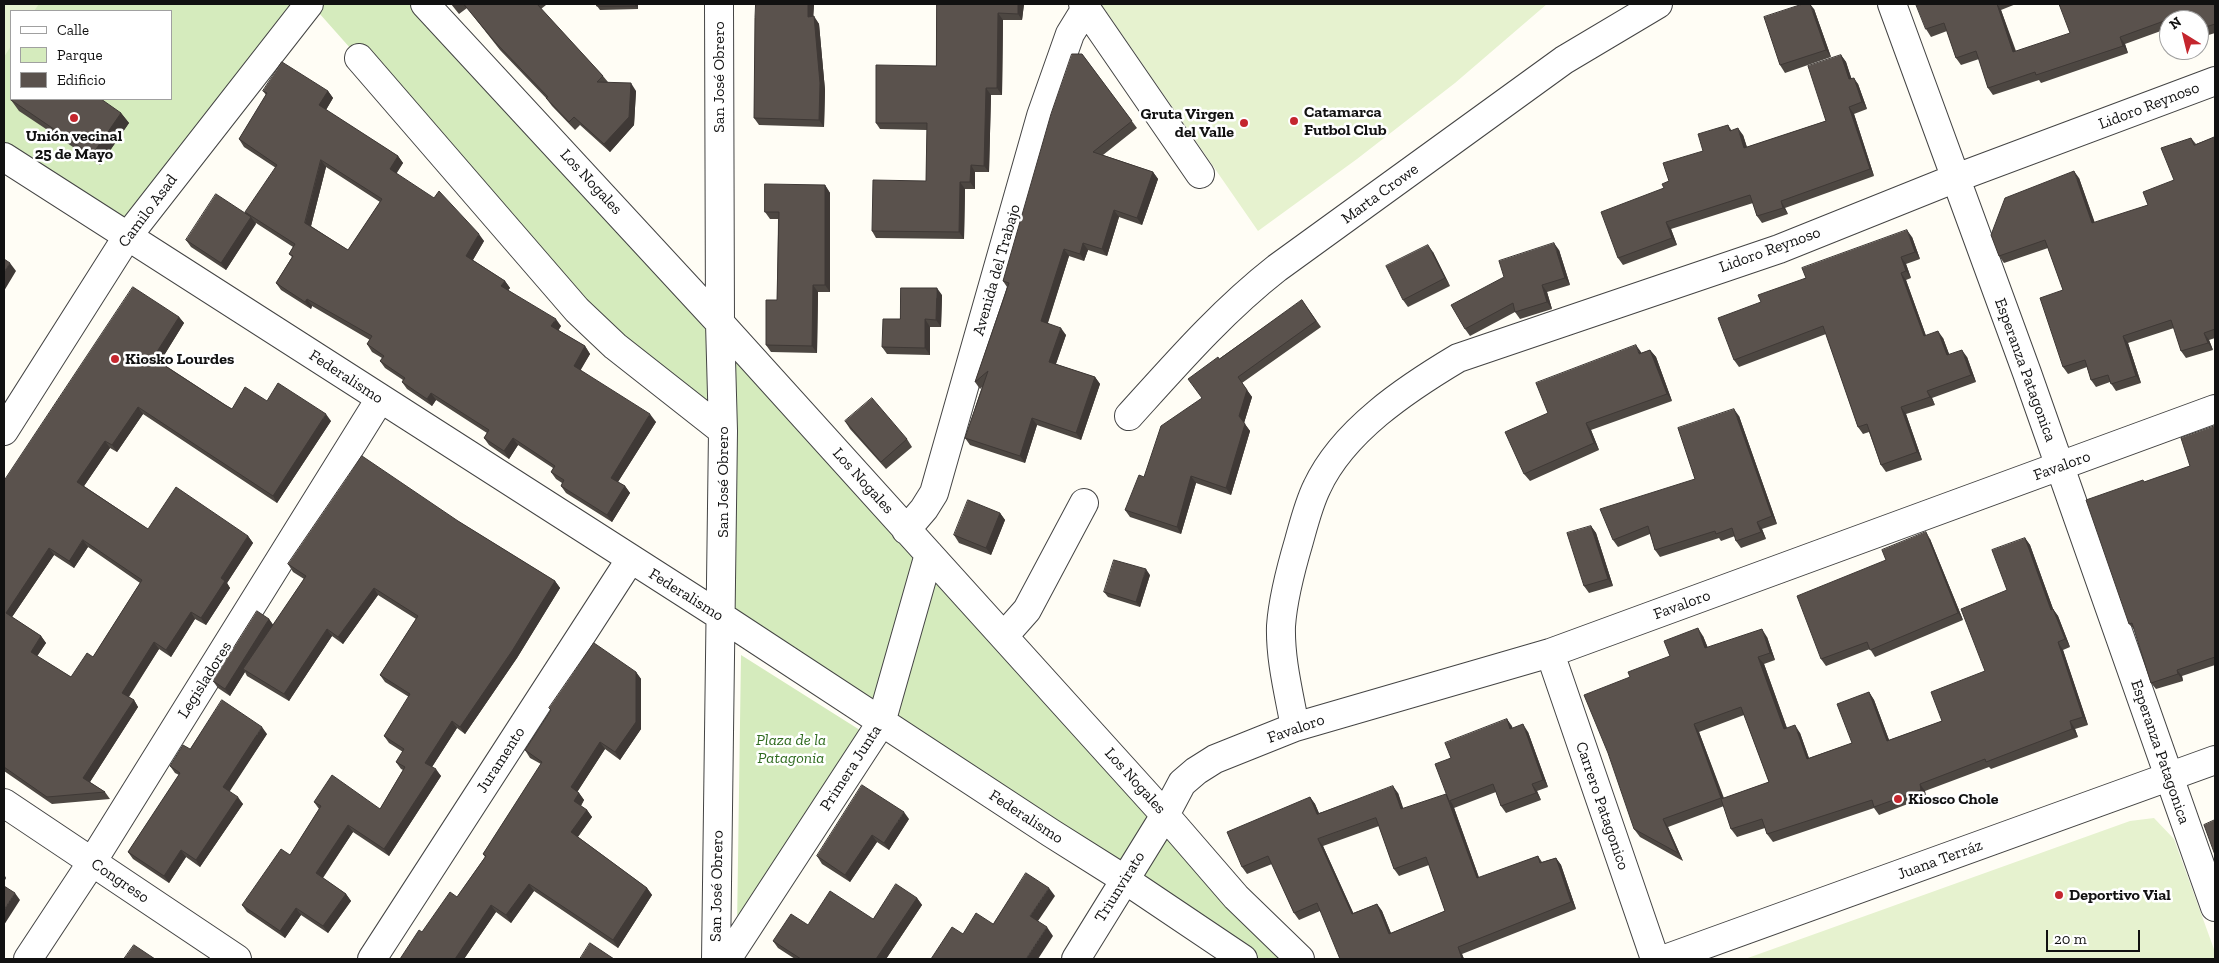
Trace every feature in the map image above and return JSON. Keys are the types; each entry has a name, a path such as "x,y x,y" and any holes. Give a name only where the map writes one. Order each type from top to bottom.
{"street":[{"name":"Camilo Asad","path":"4,431 126,236 309,4"},
{"name":"Los Nogales","path":"425,4 720,323 1165,815 1236,897 1300,959"},
{"name":"San José Obrero","path":"716,959 723,431 720,323 719,4"},
{"name":"Marta Crowe","path":"1129,416 1208,329 1253,286 1564,60 1658,4"},
{"name":"Esperanza Patagonica","path":"1892,4 2060,467 2215,907"},
{"path":"1085,6 1200,174"},
{"name":"Avenida del Trabajo","path":"906,530 924,509 934,493 1041,116 1067,40 1085,6"},
{"path":"360,58 577,310 615,346 723,431"},
{"name":"Lidoro Reynoso","path":"1295,727 1284,670 1281,626 1289,574 1317,486 1343,447 1378,413 1418,382 1458,358 1779,249 1956,178 2215,81"},
{"name":"Federalismo","path":"4,157 630,560 722,617 881,723 1124,879 1243,959"},
{"name":"Legisladores","path":"28,959 92,862 380,399"},
{"name":"Favaloro","path":"1165,815 1182,783 1196,771 1215,759 1295,727 1550,653 2215,409"},
{"path":"1004,636 1027,610 1084,503"},
{"name":"Primera Junta","path":"727,959 881,723 929,554"},
{"name":"Juramento","path":"372,959 630,560"},
{"name":"Carrero Patagonico","path":"1550,653 1655,959"},
{"name":"Juana Terráz","path":"1665,959 2215,760"},
{"name":"Congreso","path":"4,803 237,959"},
{"name":"Triunvirato","path":"1076,959 1165,815"}],"green space":[{"path":"4,4 309,4 127,237 4,157"},
{"path":"4,4 39,4 35,10 10,10 10,48 4,57"},
{"path":"311,4 425,4 1300,959 1243,959 722,617 723,431 615,346"},
{"name":"Catamarca Futbol Club","path":"1101,4 1547,4 1455,83 1357,159 1258,231"},
{"name":"Plaza de la Patagonia","path":"741,655 863,732 737,928"},
{"name":"Deportivo Vial","path":"2154,818 2174,839 2215,952 2215,959 1745,959 2130,821"}],"building":[{"path":"464,4 537,4 603,76 597,82 631,83 629,117 604,144 574,117 569,122 546,98 548,97 495,42"},
{"path":"597,4 635,4 636,6 597,6"},
{"path":"756,4 808,4 808,17 814,16 820,83 819,120 754,118"},
{"path":"937,4 1018,4 1018,14 998,13 997,88 986,88 984,166 971,165 970,182 960,182 959,232 872,231 873,180 926,181 927,123 876,123 876,65 936,66"},
{"path":"1803,4 1810,4 1826,50 1780,65 1764,17"},
{"path":"1916,4 1997,4 2013,52 2070,33 2059,4 2215,4 2215,24 2209,26 2209,10 2159,10 2159,23 2120,37 2123,46 2036,75 2035,72 1988,88 1976,51 1956,58 1944,23 1926,29"},
{"path":"1072,54 1082,54 1132,121 1093,152 1153,172 1137,218 1114,210 1102,249 1083,243 1080,254 1064,249 1041,321 1061,328 1049,362 1095,377 1076,433 1032,418 1020,456 965,438 988,371 975,382 1009,283 1003,281 1051,114"},
{"path":"1841,55 1849,79 1854,78 1862,102 1849,107 1870,169 1781,201 1783,208 1757,216 1750,195 1666,222 1672,238 1618,258 1601,212 1664,188 1662,184 1669,181 1663,163 1703,151 1698,134 1728,125 1730,131 1738,128 1744,148 1826,121 1808,66"},
{"path":"282,62 328,91 319,105 398,156 390,169 434,198 439,191 479,234 466,256 505,281 501,286 556,319 551,326 585,346 574,366 650,414 611,478 625,486 607,515 561,486 564,480 551,472 555,466 513,438 504,451 484,438 489,430 431,393 427,399 402,382 405,378 380,361 384,356 367,344 372,336 307,299 305,302 276,283 293,256 289,254 295,244 245,212 277,165 239,139 267,93 263,91","holes":["321,160 382,199 348,250 305,223"]},
{"path":"11,100 102,100 121,113 92,155"},
{"path":"2215,137 2215,329 2204,333 2208,343 2181,351 2171,320 2123,336 2136,376 2111,384 2108,375 2091,380 2085,360 2063,367 2040,298 2063,290 2045,240 1999,256 1991,235 2005,198 2074,171 2092,223 2148,205 2143,192 2174,180 2161,148 2191,138 2194,145"},
{"path":"765,184 825,185 825,285 813,285 812,346 766,345 766,300 777,300 779,212 765,212"},
{"path":"216,194 251,217 221,263 186,240"},
{"path":"1907,230 1915,252 1901,257 1906,271 1901,273 1924,336 1938,331 1947,355 1962,350 1971,375 1927,391 1930,397 1901,407 1917,452 1881,465 1867,424 1858,427 1823,326 1734,360 1718,318 1761,302 1758,295 1806,278 1802,268"},
{"path":"1554,243 1565,278 1542,285 1547,302 1515,312 1513,303 1465,329 1451,305 1504,277 1499,261"},
{"path":"1428,245 1445,278 1403,300 1386,266"},
{"path":"4,259 10,263 4,272"},
{"path":"133,287 179,317 153,358 232,409 245,387 267,401 278,383 326,414 273,496 138,407 112,445 105,441 77,482 148,529 176,487 248,536 221,578 225,581 201,618 191,612 166,650 154,642 122,693 134,700 83,778 105,792 47,797 4,767 4,481","holes":["83,540 142,580 93,657 87,653 71,677 31,652 41,636 6,613 49,548 69,561"]},
{"path":"901,288 937,288 936,320 925,319 925,348 882,347 883,319 900,319"},
{"path":"1302,300 1316,321 1238,377 1247,390 1239,416 1245,424 1226,488 1191,476 1177,527 1125,510 1139,475 1144,477 1161,426 1202,398 1188,379"},
{"path":"1636,345 1639,354 1650,350 1667,394 1586,423 1594,443 1524,474 1505,432 1548,413 1536,383"},
{"path":"872,398 907,439 881,462 845,421"},
{"path":"1734,409 1772,516 1757,522 1761,532 1736,541 1732,528 1716,534 1715,531 1655,550 1648,526 1613,540 1600,509 1695,479 1678,428"},
{"path":"2215,426 2215,657 2177,670 2178,674 2151,683 2132,623 2129,624 2086,500 2190,466 2181,438"},
{"path":"362,456 458,521 555,581 512,651 460,727 452,721 425,763 436,769 384,849 348,825 316,873 346,894 323,926 296,908 280,931 242,905 281,849 290,855 321,806 314,802 332,775 380,809 405,767 396,762 404,749 384,736 410,694 380,675 418,616 374,588 338,637 327,629 284,694 243,669 306,576 288,564"},
{"path":"968,500 1000,513 986,548 954,535"},
{"path":"1591,526 1608,579 1584,586 1567,533"},
{"path":"1926,532 1958,613 1870,650 1867,642 1821,659 1797,596 1886,560 1882,550"},
{"path":"2025,538 2051,610 2053,609 2065,639 2058,642 2083,717 2070,721 2072,729 1986,762 1985,759 1920,784 1921,790 1874,807 1872,800 1767,834 1762,819 1731,829 1721,799 1769,782 1741,707 1694,724 1721,798 1663,819 1678,853 1634,829 1608,753 1584,695 1630,677 1628,672 1670,656 1664,641 1698,628 1705,648 1762,629 1770,653 1758,657 1784,729 1795,725 1807,759 1852,743 1837,704 1869,692 1887,741 1942,721 1931,692 1985,671 1961,609 2007,590 1992,550"},
{"path":"1114,560 1146,569 1136,602 1104,592"},
{"path":"257,611 269,619 225,689 213,681"},
{"path":"594,643 636,672 636,722 615,752 600,742 571,787 579,793 574,801 587,810 571,832 647,888 613,940 529,884 506,915 491,905 455,959 400,959 419,930 422,932 450,892 457,897 486,856 483,854 542,762 525,750 551,710 549,708"},
{"path":"222,700 262,727 223,787 238,797 196,860 181,850 164,876 128,852 180,773 170,766 183,745 190,749"},
{"path":"1507,719 1510,729 1523,724 1543,780 1532,784 1536,793 1501,806 1493,784 1449,801 1435,764 1451,758 1445,743"},
{"path":"862,785 904,812 884,843 872,835 845,875 817,856"},
{"path":"1393,786 1401,809 1446,794 1477,878 1538,856 1540,863 1556,858 1571,902 1458,947 1462,959 1340,959 1317,903 1294,913 1268,856 1242,867 1227,832 1310,797 1317,814","holes":["1376,818 1394,869 1426,857 1445,911 1389,934 1377,904 1352,914 1318,839"]},
{"path":"2215,820 2215,855 2204,825"},
{"path":"1026,873 1049,888 1030,916 1047,927 1026,959 931,959 952,927 963,934 976,913 993,924"},
{"path":"896,884 917,898 876,959 801,959 773,941 791,914 808,925 830,891 873,919"},
{"path":"4,886 15,893 4,910"},
{"path":"590,943 614,959 580,959"},
{"path":"134,945 155,959 124,959"}],"place":[{"name":"Unión vecinal 25 de Mayo","path":"74,118"},
{"name":"Catamarca Futbol Club","path":"1294,121"},
{"name":"Gruta Virgen del Valle","path":"1244,123"},
{"name":"Kiosko Lourdes","path":"115,359"},
{"name":"Kiosco Chole","path":"1898,799"},
{"name":"Deportivo Vial","path":"2059,895"}]}
